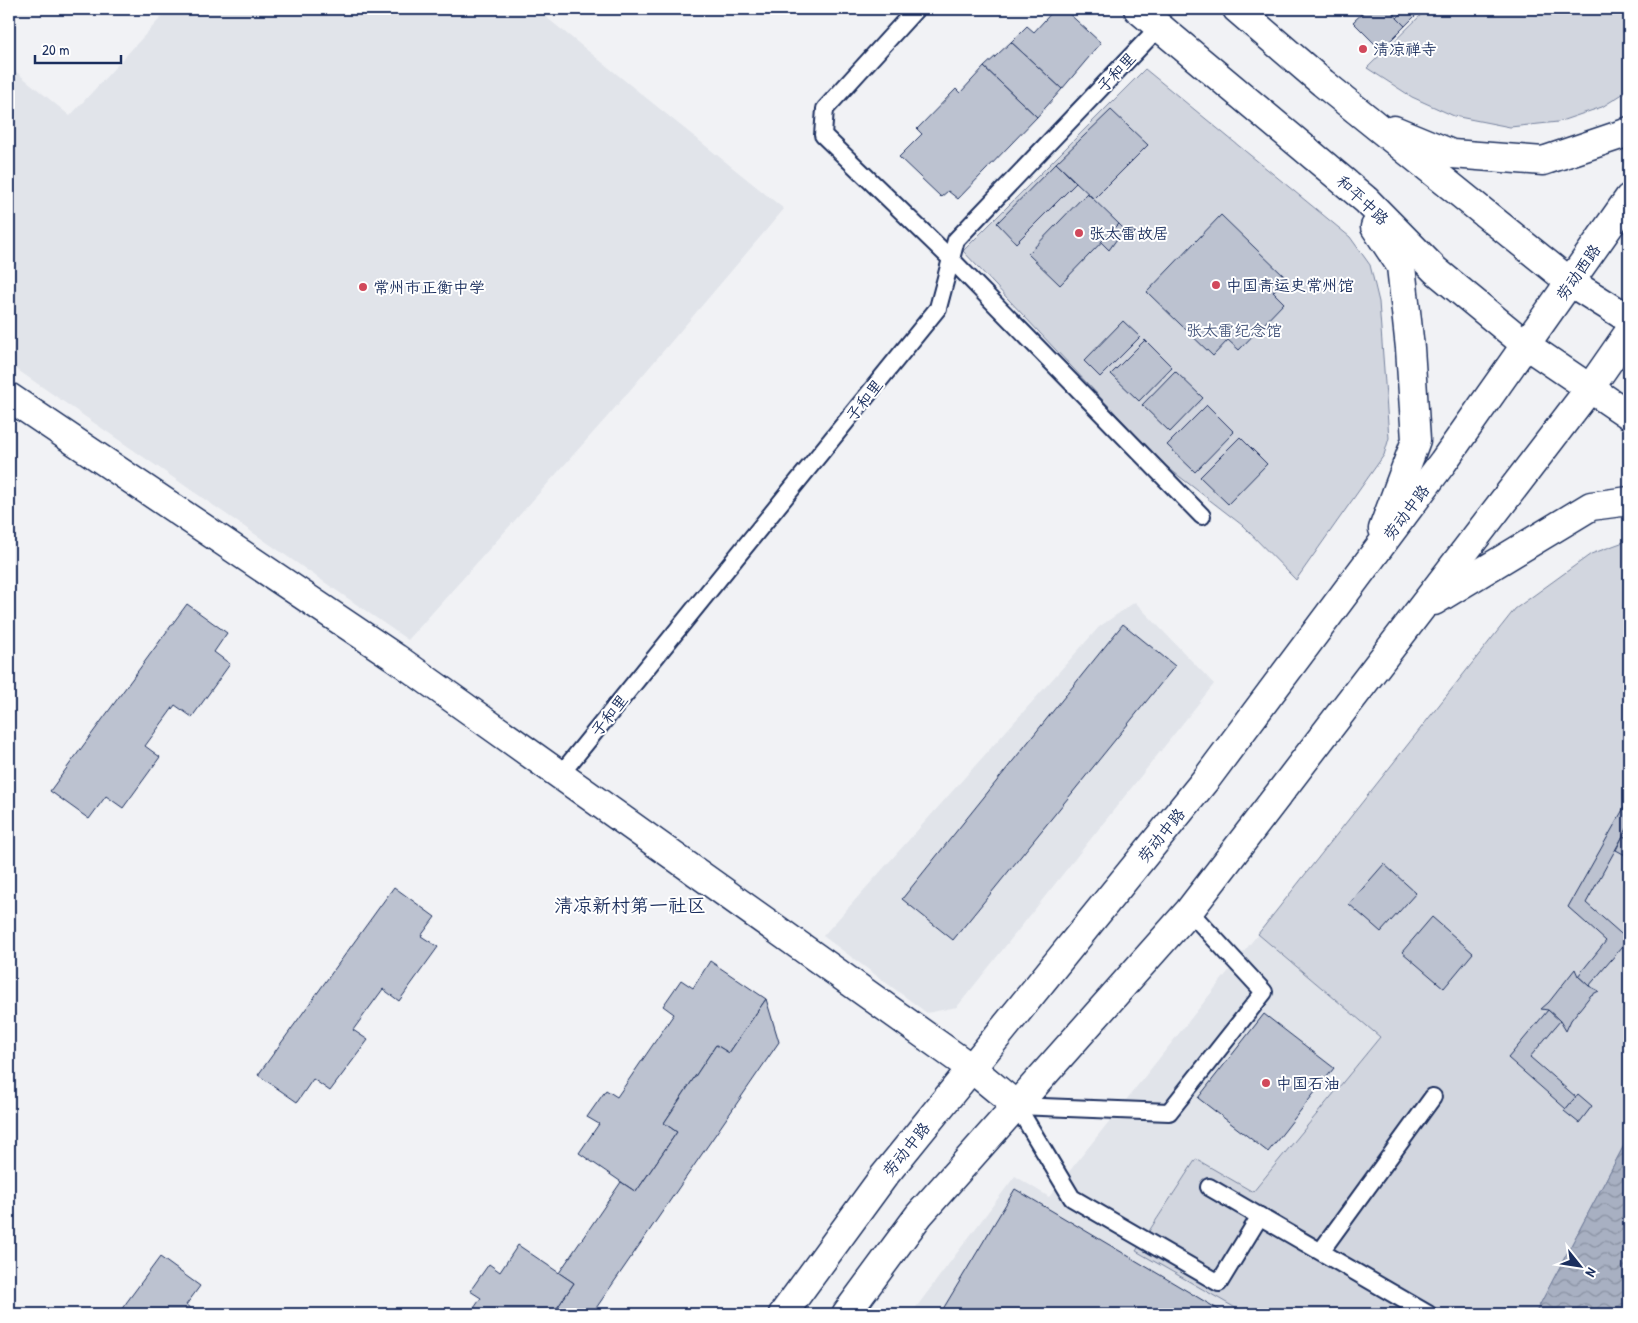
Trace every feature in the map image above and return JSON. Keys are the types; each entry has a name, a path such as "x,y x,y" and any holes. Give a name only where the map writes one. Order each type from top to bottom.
{"main road":[{"name":"和平中路","path":"1138,9 1366,200 1436,270 1526,345 1629,415"},
{"path":"1237,9 1323,83 1570,282 1629,319"},
{"path":"1367,119 1452,154 1543,161 1626,133 1629,130"},
{"path":"1346,184 1401,266 1410,348 1416,440 1371,560"},
{"name":"劳动西路","path":"1526,345 1629,198"},
{"path":"846,1314 919,1215 1189,911 1590,388 1629,332"},
{"name":"劳动中路","path":"783,1314 884,1176 1206,778 1371,560 1526,345"},
{"path":"9,397 396,658 971,1068 1017,1106"},
{"path":"1420,609 1592,506 1629,501"}],"lane":[{"path":"916,9 825,109 823,135 951,259 1202,516"},
{"name":"子和里","path":"560,775 938,308 956,240 1159,27"},
{"path":"1017,1106 1169,1112 1264,992 1189,911"},
{"path":"1321,1251 1433,1097"},
{"path":"1017,1106 1072,1198 1219,1282 1260,1216"},
{"path":"1209,1187 1428,1314"}],"shaded area":[{"name":"常州市正衡中学","path":"169,9 536,9 784,209 608,416 408,640 9,364 9,66 70,116"},
{"path":"1135,602 1214,684 957,1007 927,1013 823,936 1099,627"},
{"path":"1258,934 1380,1037 1253,1192 1196,1159 1136,1250 1246,1314 911,1314 1015,1176 1049,1197"}],"green space":[{"path":"1427,9 1629,9 1629,90 1602,107 1558,122 1510,127 1454,116 1412,97 1367,68"},
{"name":"张太雷纪念馆","path":"1145,69 1350,237 1370,265 1379,302 1389,438 1384,455 1296,580 1242,525 1162,463 963,251"},
{"path":"1629,540 1629,1136 1535,1314 1246,1314 1136,1251 1196,1159 1253,1192 1380,1037 1258,934 1515,609 1591,554"}],"water":[{"path":"1629,1136 1629,1314 1535,1314"}],"building":[{"path":"1055,9 1064,9 1101,43 1062,89 1011,42 1027,26 1034,32"},
{"path":"1367,9 1389,9 1405,26 1381,50 1353,22"},
{"path":"1406,9 1422,9 1405,26 1397,18"},
{"path":"1011,42 1062,89 1037,117 984,67"},
{"path":"984,67 1037,117 958,199 948,191 941,197 899,157 922,134 917,129 956,89 960,93"},
{"path":"1111,110 1148,145 1094,199 1056,163"},
{"path":"1056,163 1076,183 1016,243 997,223"},
{"name":"张太雷故居","path":"1087,193 1119,224 1060,285 1028,254"},
{"name":"中国青运史常州馆","path":"1221,215 1286,278 1273,292 1284,303 1239,350 1228,340 1213,356 1147,292"},
{"path":"1119,224 1124,229 1109,250 1101,242"},
{"path":"1123,321 1140,337 1100,377 1084,361"},
{"path":"1145,340 1172,367 1139,401 1111,374"},
{"path":"1175,371 1203,398 1170,432 1142,405"},
{"path":"1207,405 1234,432 1195,472 1167,445"},
{"path":"1240,437 1267,464 1228,504 1200,477"},
{"path":"187,604 227,633 214,652 230,664 192,717 175,705 145,746 160,757 123,808 106,796 89,819 50,791"},
{"path":"1123,624 1175,666 953,940 902,899"},
{"path":"1629,799 1629,825 1586,903 1628,940 1589,986 1578,976 1606,941 1568,907"},
{"path":"1623,836 1629,839 1629,857 1616,850"},
{"path":"1384,864 1416,893 1381,932 1349,904"},
{"path":"394,887 435,917 421,936 438,947 399,1001 383,989 353,1030 368,1040 330,1091 313,1079 297,1102 258,1075"},
{"path":"1432,917 1473,953 1444,988 1402,952"},
{"path":"710,961 766,999 729,1053 716,1045 664,1123 677,1132 636,1192 579,1153 599,1124 587,1117 606,1090 617,1097 674,1014 663,1006 681,980 693,988"},
{"path":"1575,969 1578,976 1589,986 1599,991 1591,995 1571,1020 1566,1031 1560,1021 1548,1010 1541,1009 1549,1002"},
{"path":"766,999 779,1042 592,1314 553,1314 574,1283 559,1273 621,1182 636,1192 677,1132 664,1123 716,1045 729,1053"},
{"path":"1548,1010 1560,1021 1530,1057 1576,1097 1566,1109 1508,1058"},
{"name":"中国石油","path":"1264,1014 1334,1068 1268,1152 1198,1098"},
{"path":"1578,1094 1592,1106 1579,1123 1564,1111"},
{"path":"1015,1189 1226,1314 940,1314"},
{"path":"518,1245 574,1283 553,1314 470,1314 481,1298 470,1291 489,1264 500,1272"},
{"path":"160,1257 200,1286 186,1305 199,1314 118,1314"}],"place":[{"name":"清凉禅寺","path":"1363,49"},
{"name":"张太雷故居","path":"1079,233"},
{"name":"中国青运史常州馆","path":"1216,285"},
{"name":"常州市正衡中学","path":"363,287"},
{"name":"中国石油","path":"1266,1083"}],"district":[{"name":"清凉新村第一社区","path":"630,905"}]}
